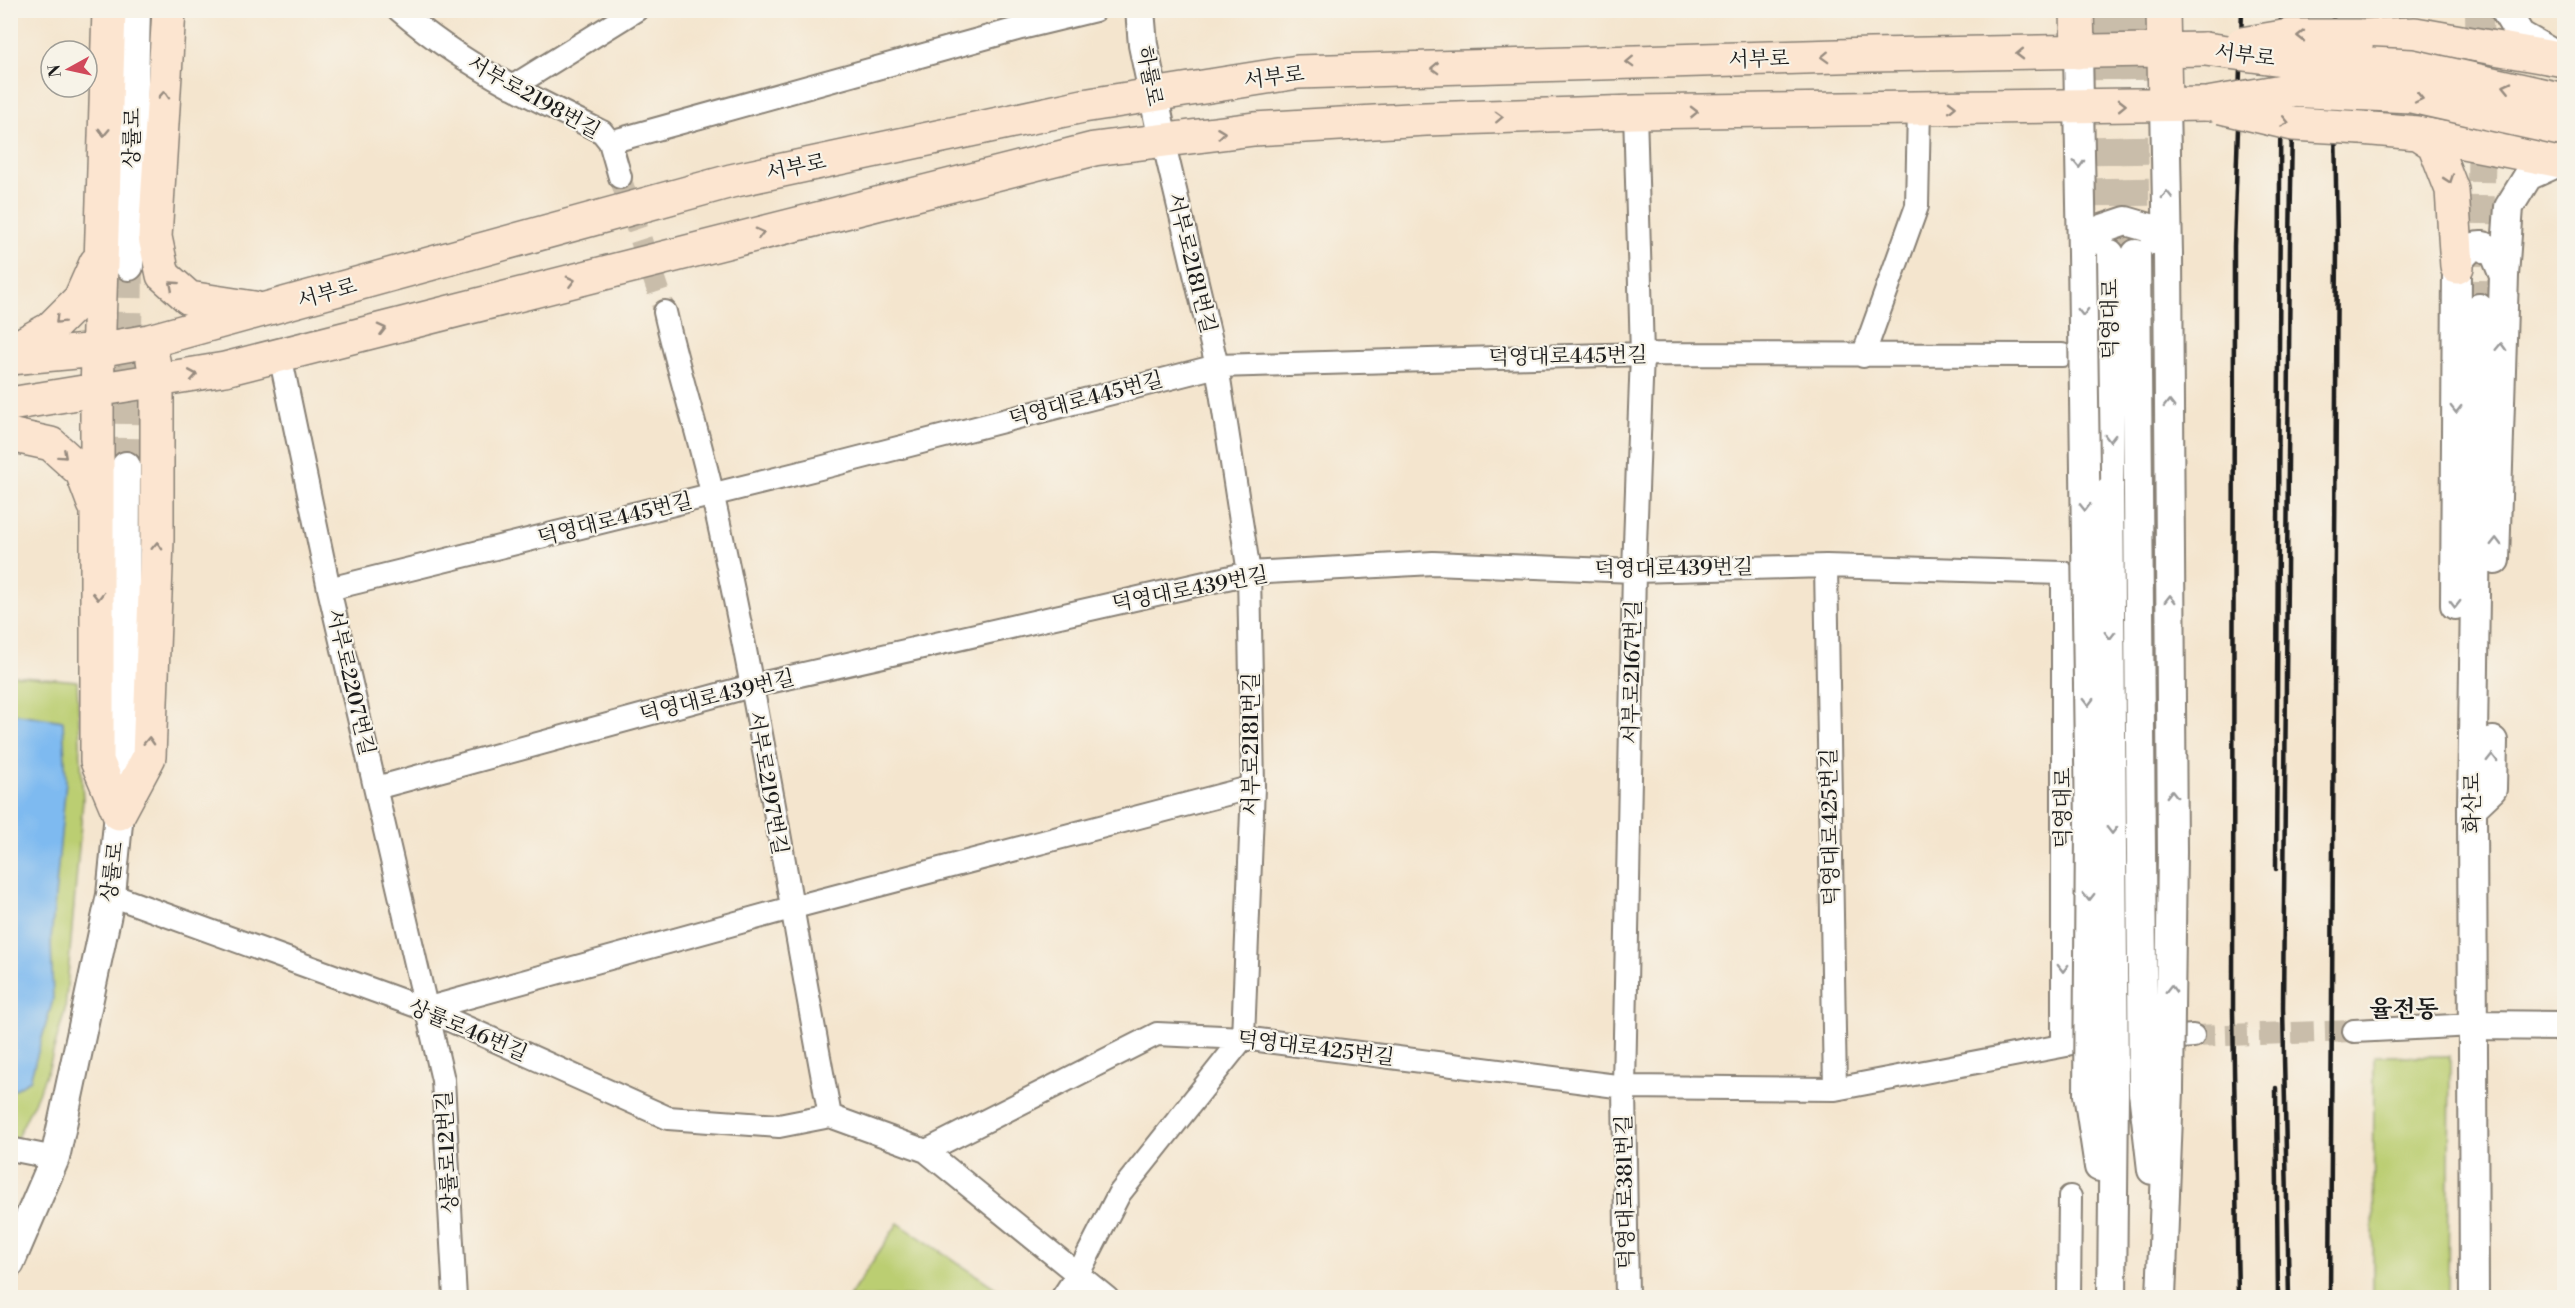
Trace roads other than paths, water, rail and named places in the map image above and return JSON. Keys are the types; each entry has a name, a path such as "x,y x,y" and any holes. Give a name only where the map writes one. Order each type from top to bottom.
{"main road":[{"path":"109,10 97,391 97,762 119,813"},
{"path":"169,10 155,237 163,275 189,298 268,310"},
{"path":"2077,10 2078,52"},
{"path":"2163,10 2165,104"},
{"path":"2205,50 2289,36 2360,36 2423,22 2564,60"},
{"name":"서부로","path":"10,358 98,350 149,341 731,181 1083,106 1298,72 1871,55 2205,50 2290,60 2412,66 2565,100"},
{"name":"서부로","path":"10,404 157,382 225,369 1094,149 1266,128 1426,119 1635,112 2207,104 2288,90 2411,96 2563,151"},
{"path":"2207,104 2293,124 2417,133 2563,151"},
{"path":"2417,133 2434,144 2452,190 2457,267"},
{"path":"10,351 51,329 80,299 100,253"},
{"path":"119,813 148,757 157,540 157,382 149,341"},
{"path":"10,435 51,444 82,472 98,515"}],"street":[{"name":"상률로","path":"129,266 136,10"},
{"name":"서부로2198번길","path":"399,10 481,71 603,132 610,142 620,177"},
{"path":"512,87 636,10"},
{"path":"610,142 1020,19 1095,10"},
{"name":"하률로","path":"1140,10 1143,45 1163,140"},
{"path":"2505,10 2520,35 2564,60"},
{"path":"2078,52 2090,829 2101,1093 2112,1246 2112,1298"},
{"path":"2161,1298 2156,1091 2172,852 2165,104"},
{"path":"1863,356 1917,206 1919,108"},
{"name":"서부로2167번길","path":"1624,1087 1634,571 1642,354 1635,112"},
{"name":"서부로2181번길","path":"1163,140 1217,366 1249,573 1253,788 1243,1038"},
{"path":"2504,276 2495,254 2483,246 2473,247 2464,254 2457,267 2454,788 2472,808 2492,789 2496,520 2504,276 2509,207 2528,176 2563,151"},
{"path":"2082,254 2102,229 2126,221 2150,228 2168,254"},
{"name":"덕영대로","path":"2101,1093 2109,492 2123,254 2138,491 2156,1091"},
{"name":"화산로","path":"2474,1298 2472,808 2479,308"},
{"name":"서부로2197번길","path":"665,312 680,378 712,495 751,686 830,1116"},
{"name":"덕영대로445번길","path":"329,589 712,495 1217,366 1642,354 2062,356"},
{"name":"서부로2207번길","path":"280,355 329,589 425,1009"},
{"name":"상률로","path":"10,1263 56,1158 111,895 119,813 125,696 126,466"},
{"name":"덕영대로439번길","path":"376,788 751,686 1249,573 1433,564 1634,571 1826,566 2063,573"},
{"name":"덕영대로425번길","path":"1826,566 1835,1089"},
{"name":"덕영대로","path":"2063,573 2063,1044"},
{"path":"425,1009 791,908 1253,788"},
{"name":"상률로46번길","path":"111,895 425,1009 668,1118 779,1126 830,1116"},
{"name":"상률로12번길","path":"425,1009 442,1080 455,1298"},
{"path":"2354,1031 2474,1025 2565,1026"},
{"name":"덕영대로425번길","path":"926,1151 1157,1034 1243,1038 1624,1087 1835,1089 2063,1044 2193,1036"},
{"path":"1062,1298 1078,1274 1119,1194 1243,1038"},
{"name":"덕영대로381번길","path":"1624,1087 1627,1298"},
{"path":"830,1116 926,1151 1107,1298"},
{"path":"10,1149 56,1158"},
{"path":"2069,1298 2070,1197"}],"water":[{"path":"11,713 63,721 66,781 51,940 53,1000 30,1080 11,1092"}],"tunnel":[{"path":"2106,10 2110,248"},
{"path":"2132,10 2136,249"},
{"path":"2479,10 2480,68"},
{"path":"2479,308 2482,124"},
{"path":"620,177 665,312"},
{"path":"126,466 129,266"},
{"path":"2193,1036 2354,1031"}],"railway":[{"path":"2238,1298 2233,1011 2234,246 2242,10"},
{"path":"2276,869 2281,10"},
{"path":"2289,1298 2283,1008 2294,10"},
{"path":"2330,1298 2337,240 2333,10"},
{"path":"2276,1088 2278,1298"}],"district":[{"name":"율전동","path":"2404,1009"}]}
